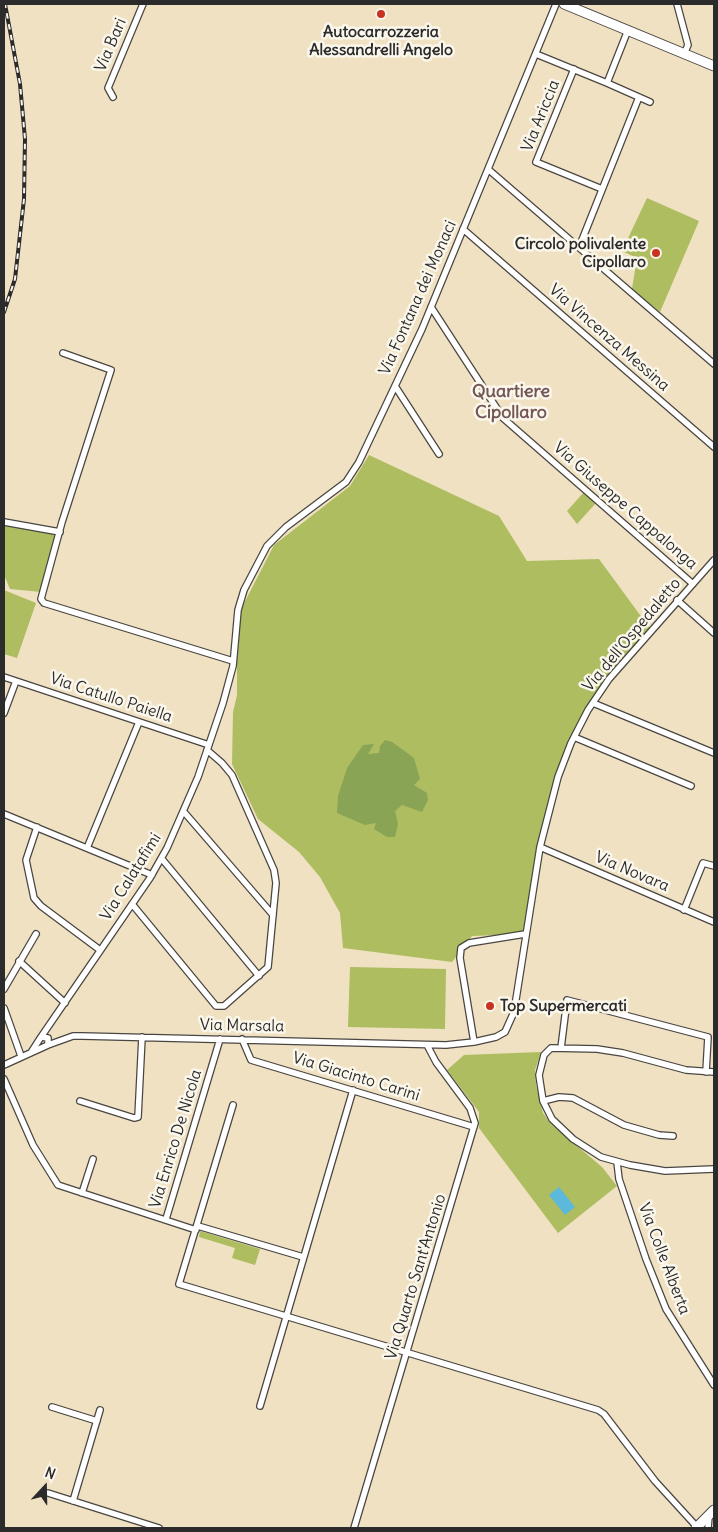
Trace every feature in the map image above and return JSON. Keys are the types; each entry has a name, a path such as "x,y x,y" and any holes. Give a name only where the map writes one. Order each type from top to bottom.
{"main road":[{"path":"564,4 714,66"},
{"path":"696,1528 712,1513"}],"street":[{"name":"Via Bari","path":"113,97 108,88 143,4"},
{"name":"Via Fontana dei Monaci","path":"255,567 267,546 286,527 346,482 359,462 431,307 556,4"},
{"path":"677,4 688,45 684,54"},
{"path":"607,83 628,30"},
{"name":"Via Ariccia","path":"536,54 650,102"},
{"name":"Via Ariccia","path":"574,70 536,162 602,189"},
{"path":"580,244 639,97"},
{"path":"489,170 714,364"},
{"name":"Via Vincenza Messina","path":"463,229 714,448"},
{"name":"Via Giuseppe Cappalonga","path":"431,307 503,418 692,584"},
{"path":"63,353 111,370 72,490 40,598 44,603 233,661"},
{"path":"395,386 439,454"},
{"path":"4,522 60,532"},
{"name":"Via dell'Ospedaletto","path":"427,1045 474,1042 501,1035 511,1022 540,847 558,777 574,737 592,703 609,679 714,560"},
{"name":"Via Calatafimi","path":"32,1051 152,875 162,859 184,812 208,748 233,661 238,610 244,590 255,567"},
{"path":"677,600 714,633"},
{"name":"Via Catullo Paiella","path":"4,677 139,722 208,748 222,763 232,775 272,864 276,880 269,963 259,976"},
{"path":"4,713 16,681"},
{"path":"592,703 714,752"},
{"path":"87,848 139,722"},
{"path":"574,737 692,786"},
{"path":"184,812 273,915"},
{"path":"4,814 152,875"},
{"path":"37,827 26,860 34,898 41,906 100,950"},
{"name":"Via Novara","path":"540,847 714,922"},
{"path":"132,904 214,1005 222,1006 259,976 162,859"},
{"path":"684,910 703,863 714,866"},
{"path":"4,989 36,934"},
{"path":"474,1042 460,958 461,948 469,944 525,934"},
{"path":"19,961 65,1003"},
{"path":"561,1048 567,1000 708,1037 706,1072"},
{"path":"4,1008 21,1056"},
{"name":"Via Marsala","path":"41,1037 48,1042 78,1036 427,1045"},
{"path":"80,1101 134,1118 138,1117 142,1038"},
{"name":"Via Enrico De Nicola","path":"4,1078 33,1145 54,1181 62,1187 166,1219 220,1039"},
{"name":"Via Giacinto Carini","path":"242,1039 250,1059 474,1127"},
{"path":"4,1064 48,1042"},
{"path":"427,1045 434,1059 470,1108 474,1118 474,1127"},
{"path":"714,1072 686,1070 624,1053 597,1049 551,1048 546,1051 540,1065 539,1075 542,1101 552,1119 573,1139 601,1157 617,1162 672,1172 714,1169"},
{"path":"260,1406 353,1090"},
{"path":"542,1101 559,1097 570,1097 624,1125 659,1135 674,1136"},
{"path":"233,1105 179,1284 600,1411 655,1481 696,1528"},
{"name":"Via Quarto Sant'Antonio","path":"354,1528 474,1127"},
{"path":"82,1193 93,1159"},
{"name":"Via Colle Alberta","path":"617,1162 619,1179 646,1259 666,1309 714,1385"},
{"path":"166,1219 303,1257"},
{"path":"52,1407 97,1421"},
{"path":"73,1502 100,1410"},
{"path":"48,1493 158,1528"},
{"path":"708,1528 712,1513"}],"green space":[{"name":"Circolo polivalente Cipollaro","path":"647,198 699,221 660,312 632,289 637,258 622,251"},
{"path":"369,455 499,516 527,561 599,559 651,630 593,703 571,743 547,817 525,934 472,936 452,962 343,948 340,913 320,877 299,852 258,819 232,764 233,712 237,695 237,617 274,545 350,486"},
{"path":"584,492 596,503 577,524 567,511"},
{"path":"4,522 60,532 41,592 10,589 4,575"},
{"path":"4,590 36,603 17,658 4,654"},
{"path":"385,740 392,742 414,758 420,779 414,785 427,793 428,800 422,812 402,805 395,811 398,824 395,837 387,837 374,829 376,823 365,825 337,813 338,796 347,768 363,745 374,744 368,754 379,753 380,746"},
{"path":"350,967 446,969 445,1029 348,1027"},
{"path":"541,1052 535,1070 536,1085 543,1113 551,1124 602,1167 617,1186 558,1233 479,1128 479,1112 447,1070 464,1055"},
{"path":"200,1231 260,1249 255,1265 232,1258 235,1248 199,1237"}],"water":[{"path":"559,1187 575,1207 565,1215 549,1195"}],"railway":[{"path":"4,312 15,279 24,199 25,139 20,84 5,4"}],"place":[{"name":"Autocarrozzeria Alessandrelli Angelo","path":"381,14"},
{"name":"Circolo polivalente Cipollaro","path":"656,253"},
{"name":"Top Supermercati","path":"490,1006"}],"district":[{"name":"Quartiere Cipollaro","path":"511,402"}]}
